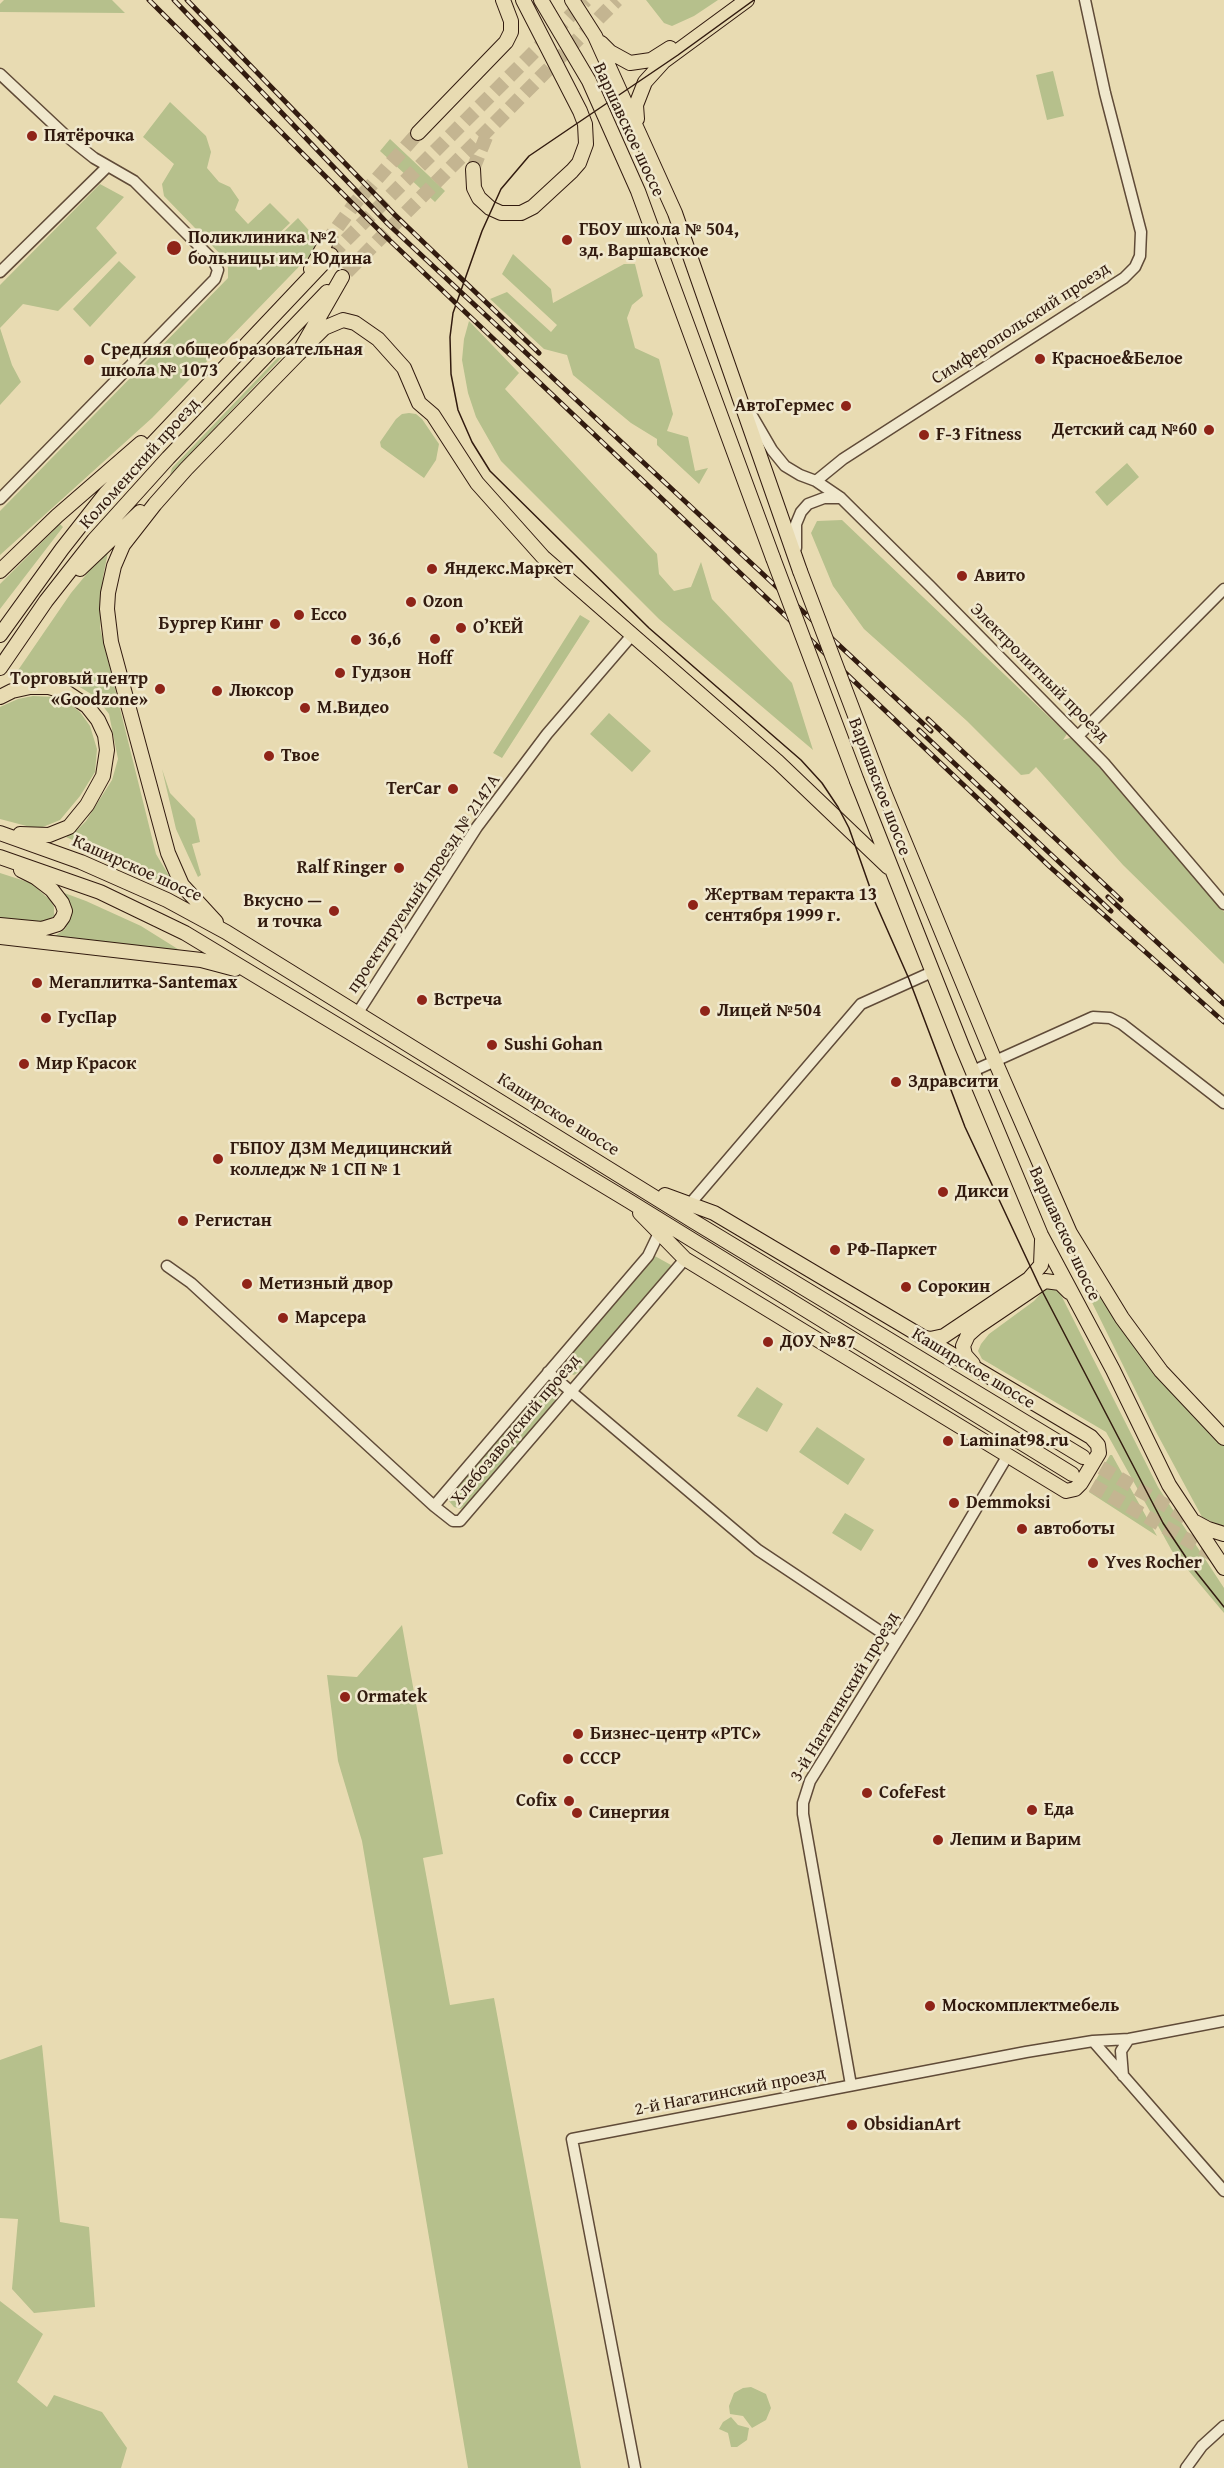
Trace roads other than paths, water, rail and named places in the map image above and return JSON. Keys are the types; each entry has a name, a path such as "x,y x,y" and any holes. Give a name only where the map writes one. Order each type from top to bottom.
{"main road":[{"path":"418,134 506,42 511,32 511,21 503,0"},
{"path":"473,169 474,188 479,198 490,208 501,213 521,213 533,207 572,171 579,163 586,144 585,124 580,111 523,0"},
{"name":"Варшавское шоссе","path":"541,0 588,81 638,192 856,781 932,972 1041,1234 1113,1370 1169,1485 1224,1568"},
{"name":"Варшавское шоссе","path":"572,0 595,36 675,213 799,568 884,792 995,1061 1070,1233 1122,1318 1161,1371 1224,1438"},
{"path":"595,36 610,52 623,61 638,63 651,60 734,0"},
{"path":"638,128 636,105 645,82 664,61 747,0"},
{"name":"Коломенский проезд","path":"0,635 62,549 106,494 300,287 328,250"},
{"name":"Коломенский проезд","path":"0,668 46,601 94,540 168,458 344,274 298,354"},
{"path":"226,932 182,885 168,852 111,642 107,609 114,566 123,545 154,504 186,469 324,328 343,320 365,328 393,354 409,377 418,403 433,416 477,483 543,557 778,762 891,871"},
{"path":"0,571 57,516 195,397"},
{"path":"46,601 186,469"},
{"path":"0,697 12,691 30,687 49,687 66,692 87,706 98,720 105,735 107,750 103,776 87,805 69,827 49,835 34,836 0,832"},
{"name":"Каширское шоссе","path":"0,832 81,862 167,900 226,932 1083,1457"},
{"path":"0,859 35,877 52,890 62,903 64,910 58,924 51,928 0,925"},
{"name":"Каширское шоссе","path":"0,859 100,892 185,933 628,1201 1072,1474"},
{"path":"0,938 201,960 252,973"},
{"path":"628,1201 685,1259 1066,1491 1075,1489 1081,1483 1099,1453 1098,1445 1091,1437 714,1213 632,1182"},
{"path":"916,1334 930,1339 944,1336 1029,1279 1041,1265 1043,1251 1041,1234"},
{"path":"979,1370 965,1355 963,1346 968,1335 977,1327 1045,1281 1060,1283 1072,1295"},
{"path":"1193,1521 1224,1534"}],"street":[{"name":"Симферопольский проезд","path":"816,481 843,459 1124,278 1135,267 1140,256 1141,232 1113,126 1085,0"},
{"path":"0,74 65,135 108,166 134,181 213,260 218,270 215,279 0,499"},
{"path":"0,272 108,166"},
{"name":"Электролитный проезд","path":"733,384 772,450 785,466 800,476 816,481 841,498 1104,763 1224,904"},
{"path":"799,568 795,538 796,524 801,512 808,504 817,500 841,498"},
{"path":"1078,736 1224,590"},
{"name":"проектируемый проезд № 2147А","path":"357,1014 477,827 547,734 633,634"},
{"path":"689,1205 861,1004 932,972"},
{"path":"973,1071 1093,1017 1110,1018 1122,1024 1224,1102"},
{"name":"Хлебозаводский проезд","path":"659,1233 648,1256 434,1506 453,1521 460,1521 466,1517 685,1259"},
{"path":"167,1266 191,1283 434,1506"},
{"path":"548,1372 758,1550 896,1642"},
{"name":"3-й Нагатинский проезд","path":"851,2085 802,1814 803,1803 810,1781 1008,1455"},
{"name":"2-й Нагатинский проезд","path":"635,2468 572,2139 1093,2041 1129,2039 1224,2021"},
{"path":"1123,2076 1121,2051 1129,2039"},
{"path":"1093,2041 1222,2183"},
{"path":"1186,2468 1202,2446 1224,2426"}],"tunnel":[{"path":"331,255 586,0"},
{"path":"347,272 617,0"},
{"path":"325,244 356,202 418,133"},
{"path":"473,169 486,137"},
{"path":"1083,1457 1194,1522"},
{"path":"1074,1475 1219,1558"}],"tram line":[{"path":"754,0 678,55 529,156 501,189 482,231 453,313 450,337 451,374 458,410 472,442 490,471 649,628 801,760 822,783 838,807 849,828 875,902 909,979 965,1127 1039,1285 1163,1523 1193,1568 1224,1607"}],"railway":[{"path":"149,0 384,235 1050,867 1224,1022"},
{"path":"174,0 388,224 931,731"},
{"path":"187,0 395,215 539,353"},
{"path":"928,719 1121,900"},
{"path":"919,730 1111,911"},
{"path":"1108,897 1224,1004"}],"place":[{"name":"Пятёрочка","path":"32,136"},
{"name":"ГБОУ школа № 504, зд. Варшавское","path":"567,240"},
{"name":"Поликлиника №2 больницы им. Юдина","path":"174,248"},
{"name":"Красное&Белое","path":"1040,359"},
{"name":"Средняя общеобразовательная школа № 1073","path":"89,360"},
{"name":"АвтоГермес","path":"846,406"},
{"name":"Детский сад №60","path":"1209,430"},
{"name":"F-3 Fitness","path":"924,435"},
{"name":"Яндекс.Маркет","path":"432,569"},
{"name":"Авито","path":"962,576"},
{"name":"Ozon","path":"411,602"},
{"name":"Ecco","path":"299,615"},
{"name":"Бургер Кинг","path":"275,624"},
{"name":"О’КЕЙ","path":"461,628"},
{"name":"Hoff","path":"435,639"},
{"name":"36,6","path":"356,640"},
{"name":"Гудзон","path":"340,673"},
{"name":"Торговый центр «Goodzone»","path":"160,689"},
{"name":"Люксор","path":"217,691"},
{"name":"М.Видео","path":"305,708"},
{"name":"Твое","path":"269,756"},
{"name":"TerCar","path":"453,789"},
{"name":"Ralf Ringer","path":"399,868"},
{"name":"Жертвам теракта 13 сентября 1999 г.","path":"693,905"},
{"name":"Вкусно — и точка","path":"334,911"},
{"name":"Мегаплитка-Santemax","path":"37,983"},
{"name":"Встреча","path":"422,1000"},
{"name":"Лицей №504","path":"705,1011"},
{"name":"ГусПар","path":"46,1018"},
{"name":"Sushi Gohan","path":"492,1045"},
{"name":"Мир Красок","path":"24,1064"},
{"name":"Здравсити","path":"896,1082"},
{"name":"ГБПОУ ДЗМ Медицинский колледж № 1 СП № 1","path":"218,1159"},
{"name":"Дикси","path":"943,1192"},
{"name":"Регистан","path":"183,1221"},
{"name":"РФ-Паркет","path":"835,1250"},
{"name":"Метизный двор","path":"247,1284"},
{"name":"Сорокин","path":"906,1287"},
{"name":"Марсера","path":"283,1318"},
{"name":"ДОУ №87","path":"768,1342"},
{"name":"Laminat98.ru","path":"948,1441"},
{"name":"Demmoksi","path":"954,1503"},
{"name":"автоботы","path":"1022,1529"},
{"name":"Yves Rocher","path":"1093,1563"},
{"name":"Ormatek","path":"345,1697"},
{"name":"Бизнес-центр «РТС»","path":"578,1734"},
{"name":"СССР","path":"568,1759"},
{"name":"CofeFest","path":"867,1793"},
{"name":"Cofix","path":"569,1801"},
{"name":"Еда","path":"1032,1810"},
{"name":"Синергия","path":"577,1813"},
{"name":"Лепим и Варим","path":"938,1840"},
{"name":"Москомплектмебель","path":"930,2006"},
{"name":"ObsidianArt","path":"852,2125"}]}
